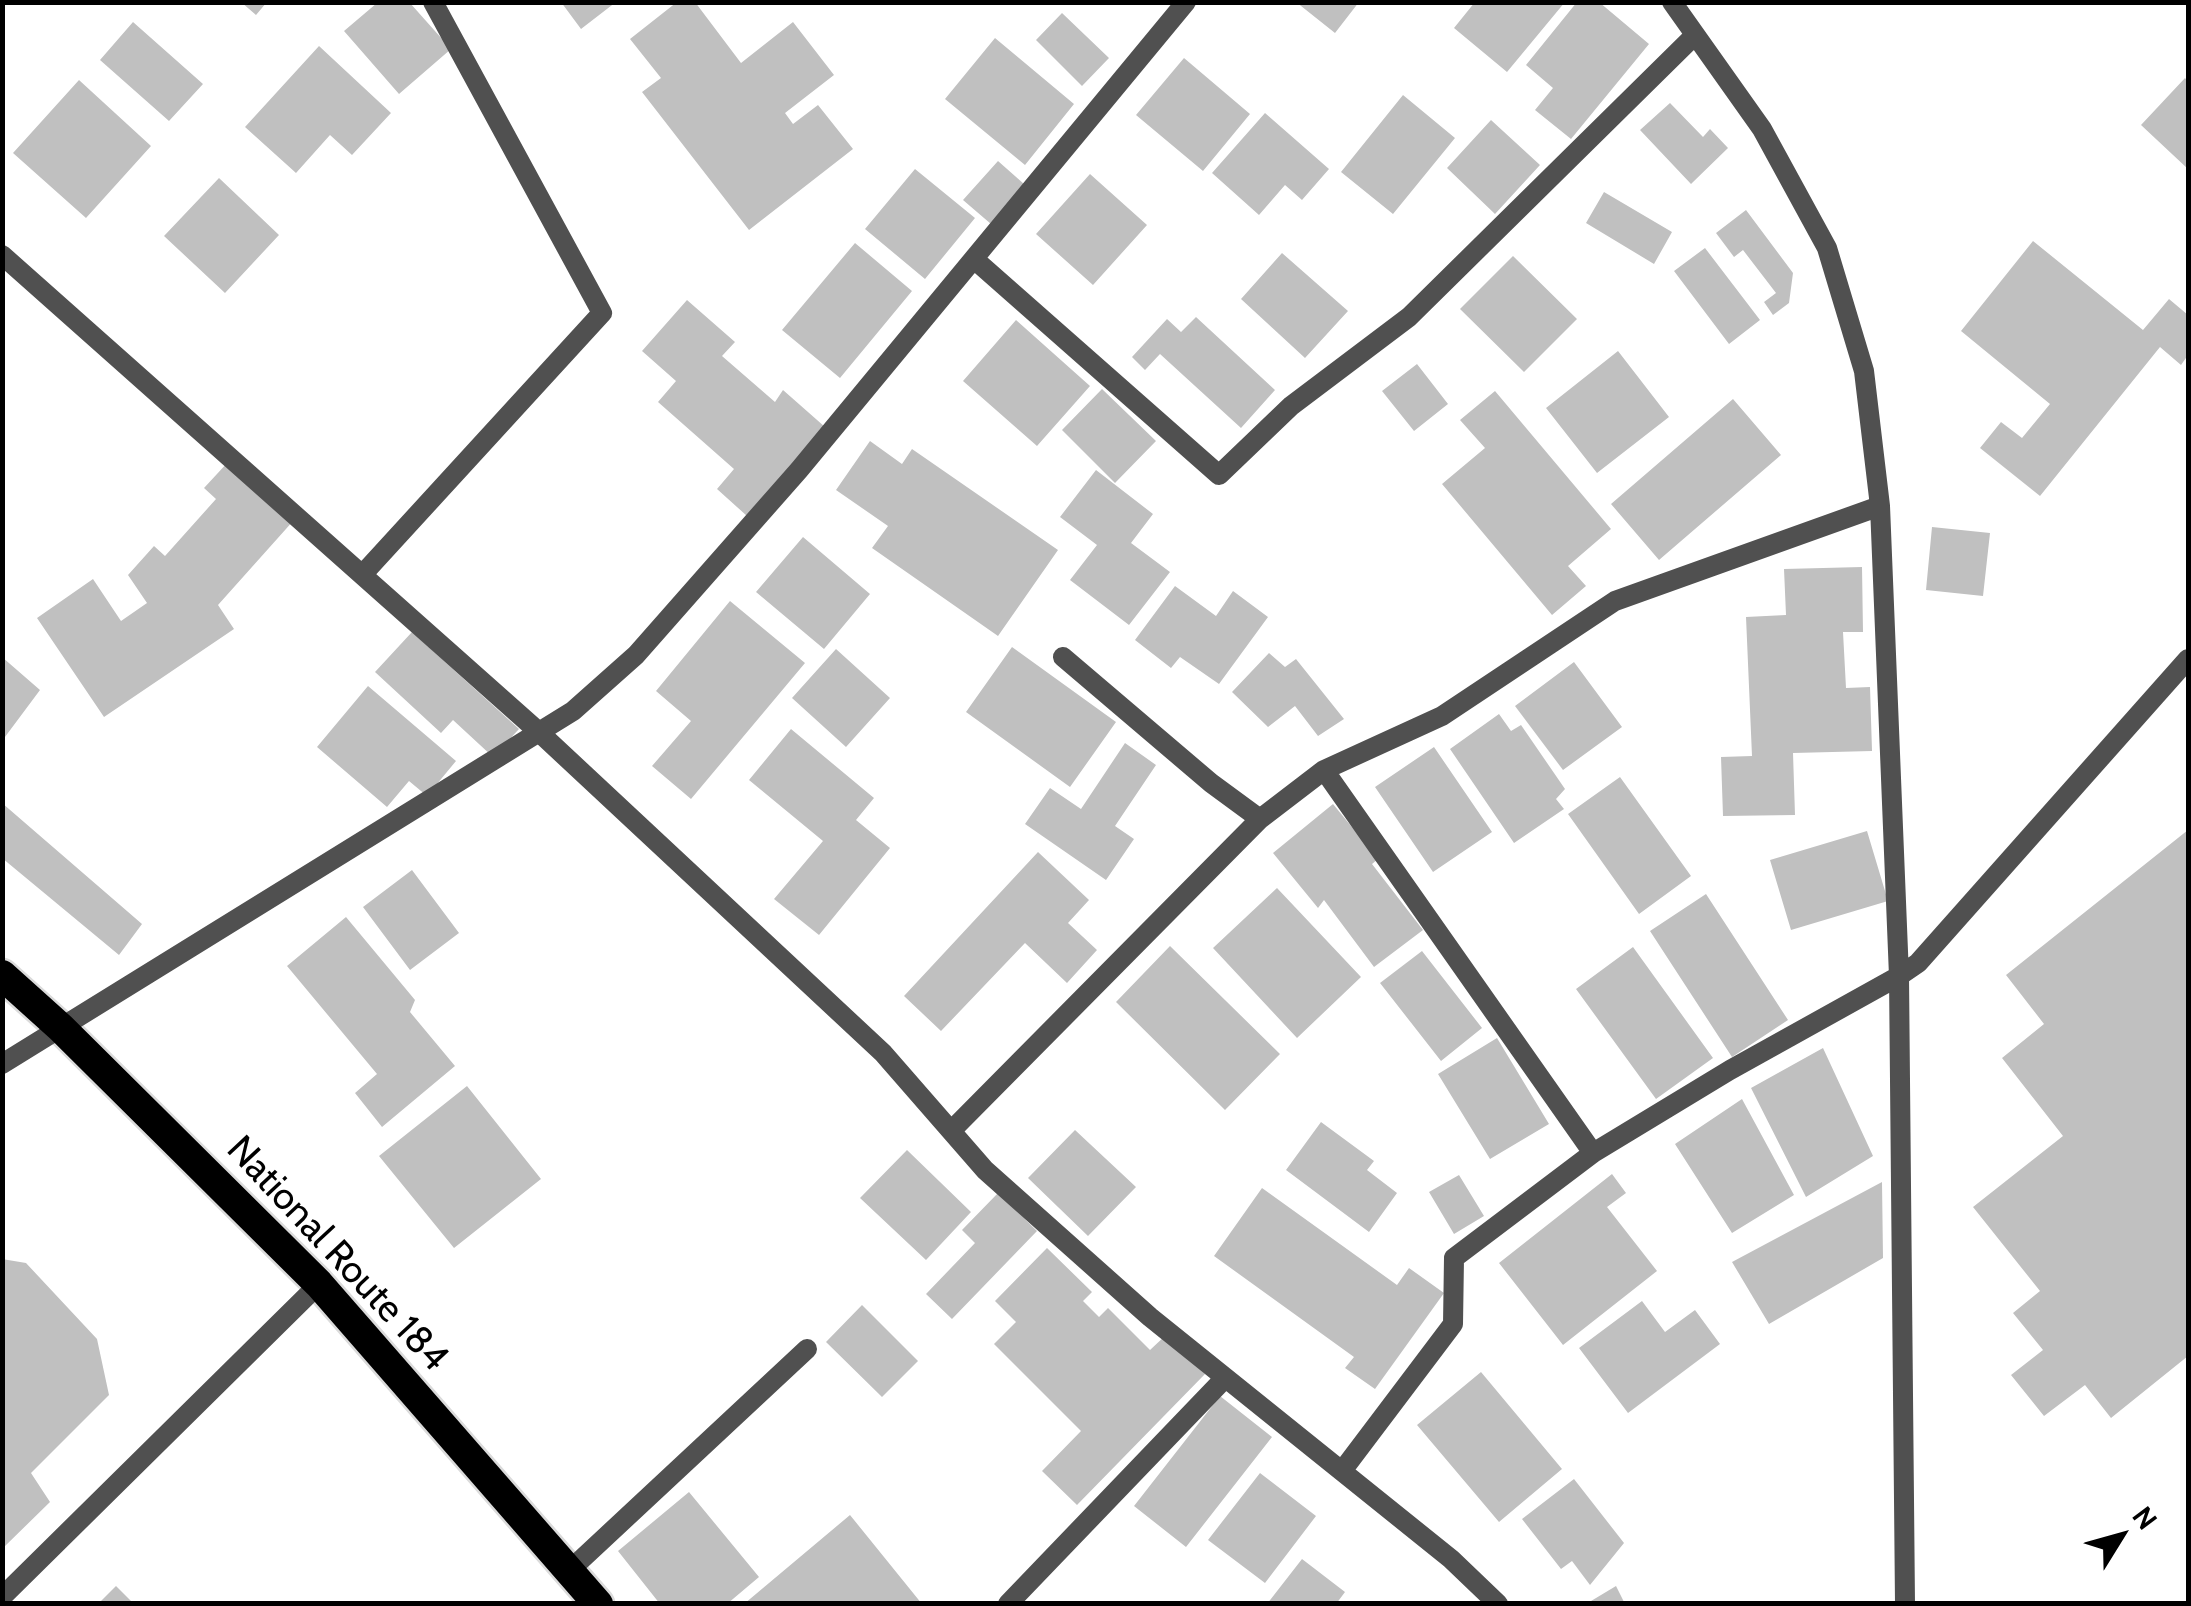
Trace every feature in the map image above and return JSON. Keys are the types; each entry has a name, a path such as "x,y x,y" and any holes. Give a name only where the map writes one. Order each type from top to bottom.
{"highway":[{"name":"National Route 184","path":"2,975 61,1028 318,1284 598,1604"}],"street":[{"path":"362,575 602,314 432,2"},
{"path":"2,1064 573,711 636,654 799,470 1186,2"},
{"path":"1672,2 1762,129 1827,248 1864,372 1880,506 1900,976 1905,1604"},
{"path":"974,260 1219,476 1291,406 1409,317 1695,35"},
{"path":"2,255 540,734 883,1053 985,1170 1150,1317 1451,1559 1498,1604"},
{"path":"951,1131 1260,818 1324,770 1442,716 1615,601 1880,506"},
{"path":"1063,657 1211,783 1260,818"},
{"path":"1342,1471 1453,1324 1454,1258 1593,1153 1918,963 2188,659"},
{"path":"1324,770 1593,1153"},
{"path":"2,1597 318,1284"},
{"path":"570,1570 807,1349"},
{"path":"1008,1604 1225,1378"}],"building":[{"path":"241,2 267,2 256,15"},
{"path":"561,2 616,2 581,29"},
{"path":"677,2 695,2 741,63 793,22 834,75 785,113 793,124 818,105 853,149 749,230 642,92 661,78 630,39"},
{"path":"1296,2 1359,2 1335,33"},
{"path":"1475,2 1565,2 1507,72 1454,28"},
{"path":"1577,2 1599,2 1649,44 1571,139 1535,110 1553,88 1526,65"},
{"path":"377,3 410,3 451,49 399,94 344,31"},
{"path":"1062,13 1109,58 1082,86 1036,40"},
{"path":"133,22 203,84 169,121 100,60"},
{"path":"995,38 1074,104 1025,165 945,99"},
{"path":"319,46 391,113 352,155 330,135 296,173 245,127"},
{"path":"1184,58 1250,114 1203,171 1136,115"},
{"path":"2185,78 2188,82 2188,169 2141,125"},
{"path":"79,80 151,146 86,218 13,153"},
{"path":"1403,95 1455,138 1393,214 1341,172"},
{"path":"1670,103 1703,137 1710,129 1728,148 1691,184 1640,130"},
{"path":"1265,113 1329,169 1302,200 1285,185 1259,215 1212,173"},
{"path":"1491,120 1540,165 1495,214 1447,168"},
{"path":"998,161 1024,184 991,224 963,200"},
{"path":"915,169 975,218 925,279 865,229"},
{"path":"1090,174 1147,225 1093,285 1036,234"},
{"path":"219,178 279,235 225,293 164,236"},
{"path":"1604,192 1672,232 1654,264 1586,223"},
{"path":"1746,210 1793,273 1789,303 1773,315 1764,302 1776,293 1743,250 1734,257 1716,233"},
{"path":"2033,241 2143,330 2169,299 2188,315 2188,355 2181,365 2160,347 2040,496 1980,448 2001,422 2022,438 2050,404 1961,331"},
{"path":"855,243 912,291 840,378 782,330"},
{"path":"1705,248 1760,320 1729,344 1674,271"},
{"path":"1282,253 1348,311 1305,358 1241,299"},
{"path":"1513,256 1577,319 1524,372 1460,309"},
{"path":"687,300 735,342 722,356 775,402 783,390 825,427 747,516 717,489 734,469 658,402 676,381 642,351"},
{"path":"1196,317 1275,390 1241,428 1160,354 1145,370 1132,357 1167,319 1181,332"},
{"path":"1016,320 1090,386 1037,446 963,381"},
{"path":"1618,351 1669,417 1597,473 1546,408"},
{"path":"1417,364 1448,404 1414,431 1382,391"},
{"path":"1102,389 1156,441 1115,483 1062,430"},
{"path":"1495,391 1611,529 1568,566 1586,586 1552,615 1442,484 1485,448 1460,420"},
{"path":"1733,399 1781,455 1659,560 1611,504"},
{"path":"870,441 902,464 912,449 1058,550 998,636 872,548 888,526 836,490"},
{"path":"229,461 294,520 218,605 234,629 104,717 37,618 93,579 121,621 147,603 128,575 154,546 165,556 216,499 204,488"},
{"path":"1096,470 1153,514 1131,543 1170,572 1129,625 1070,580 1097,545 1060,517"},
{"path":"1932,527 1990,533 1983,596 1926,590"},
{"path":"803,537 870,594 824,649 756,592"},
{"path":"1862,567 1863,632 1843,632 1846,688 1870,687 1872,751 1793,753 1795,815 1723,816 1721,757 1752,756 1746,617 1786,615 1784,569"},
{"path":"1175,586 1216,616 1233,591 1268,617 1219,684 1180,657 1171,668 1135,640"},
{"path":"730,601 805,663 691,799 652,766 691,721 656,691"},
{"path":"412,632 519,729 493,757 453,720 441,733 375,672"},
{"path":"1012,647 1116,722 1070,787 966,712"},
{"path":"836,649 890,698 846,747 792,698"},
{"path":"1269,653 1285,667 1296,659 1344,719 1318,736 1295,706 1268,727 1232,692"},
{"path":"2,657 40,690 2,741"},
{"path":"1574,662 1622,727 1563,770 1515,706"},
{"path":"368,686 456,761 427,796 409,781 387,807 317,747"},
{"path":"1499,714 1511,731 1521,725 1565,789 1556,799 1564,809 1514,843 1450,749"},
{"path":"791,729 874,798 856,820 890,848 819,935 774,899 823,841 749,780"},
{"path":"1125,743 1156,765 1115,826 1134,839 1106,880 1025,824 1050,788 1081,809"},
{"path":"1434,747 1492,832 1433,872 1375,787"},
{"path":"1620,777 1691,876 1639,914 1568,814"},
{"path":"2,803 142,924 119,955 2,858"},
{"path":"1333,804 1378,859 1372,864 1423,930 1374,967 1324,900 1318,908 1273,853"},
{"path":"2188,830 2188,1356 2111,1418 2085,1385 2044,1416 2011,1375 2043,1350 2013,1313 2040,1291 1973,1207 2063,1136 2002,1058 2044,1024 2006,975"},
{"path":"1867,831 1888,901 1791,930 1770,860"},
{"path":"1038,852 1089,900 1068,923 1097,950 1067,983 1025,943 941,1031 904,996"},
{"path":"412,870 459,933 410,970 363,907"},
{"path":"1277,888 1361,977 1297,1038 1213,948"},
{"path":"1706,894 1788,1020 1732,1057 1650,931"},
{"path":"346,917 415,1000 410,1012 455,1066 382,1127 355,1093 377,1074 287,966"},
{"path":"1170,946 1280,1054 1225,1110 1116,1002"},
{"path":"1633,947 1713,1058 1656,1099 1576,989"},
{"path":"1422,951 1482,1028 1441,1061 1380,983"},
{"path":"1497,1038 1549,1124 1490,1159 1438,1074"},
{"path":"1823,1048 1873,1156 1806,1197 1751,1088"},
{"path":"467,1086 541,1179 454,1248 379,1156"},
{"path":"1742,1099 1794,1195 1732,1233 1675,1144"},
{"path":"1321,1122 1374,1161 1367,1170 1397,1193 1369,1232 1286,1170"},
{"path":"1075,1130 1136,1187 1088,1236 1028,1178"},
{"path":"907,1150 971,1212 926,1260 860,1198"},
{"path":"1612,1174 1626,1193 1607,1207 1657,1271 1563,1345 1499,1263"},
{"path":"1459,1175 1484,1216 1454,1234 1429,1192"},
{"path":"1882,1182 1883,1258 1769,1324 1732,1262"},
{"path":"1262,1188 1397,1285 1409,1268 1444,1293 1375,1389 1345,1368 1354,1357 1214,1256"},
{"path":"998,1193 1037,1231 952,1319 926,1294 975,1243 962,1230"},
{"path":"1047,1248 1092,1292 1083,1301 1099,1317 1108,1308 1150,1350 1166,1335 1205,1374 1077,1505 1042,1471 1081,1431 994,1344 1016,1322 995,1301"},
{"path":"2,1259 26,1263 97,1339 109,1395 31,1473 50,1502 2,1549"},
{"path":"1642,1301 1665,1332 1695,1310 1720,1344 1628,1413 1579,1348"},
{"path":"862,1305 918,1361 882,1397 826,1342"},
{"path":"1481,1372 1562,1469 1499,1522 1417,1425"},
{"path":"1220,1396 1272,1437 1186,1547 1134,1506"},
{"path":"1260,1473 1316,1516 1265,1583 1208,1540"},
{"path":"1574,1479 1624,1543 1590,1585 1572,1561 1561,1569 1522,1519"},
{"path":"689,1492 759,1577 727,1604 660,1604 618,1551"},
{"path":"850,1515 922,1604 744,1604"},
{"path":"1302,1559 1345,1592 1336,1604 1267,1604"},
{"path":"116,1586 134,1604 98,1604"},
{"path":"1616,1586 1625,1604 1586,1604"}]}
